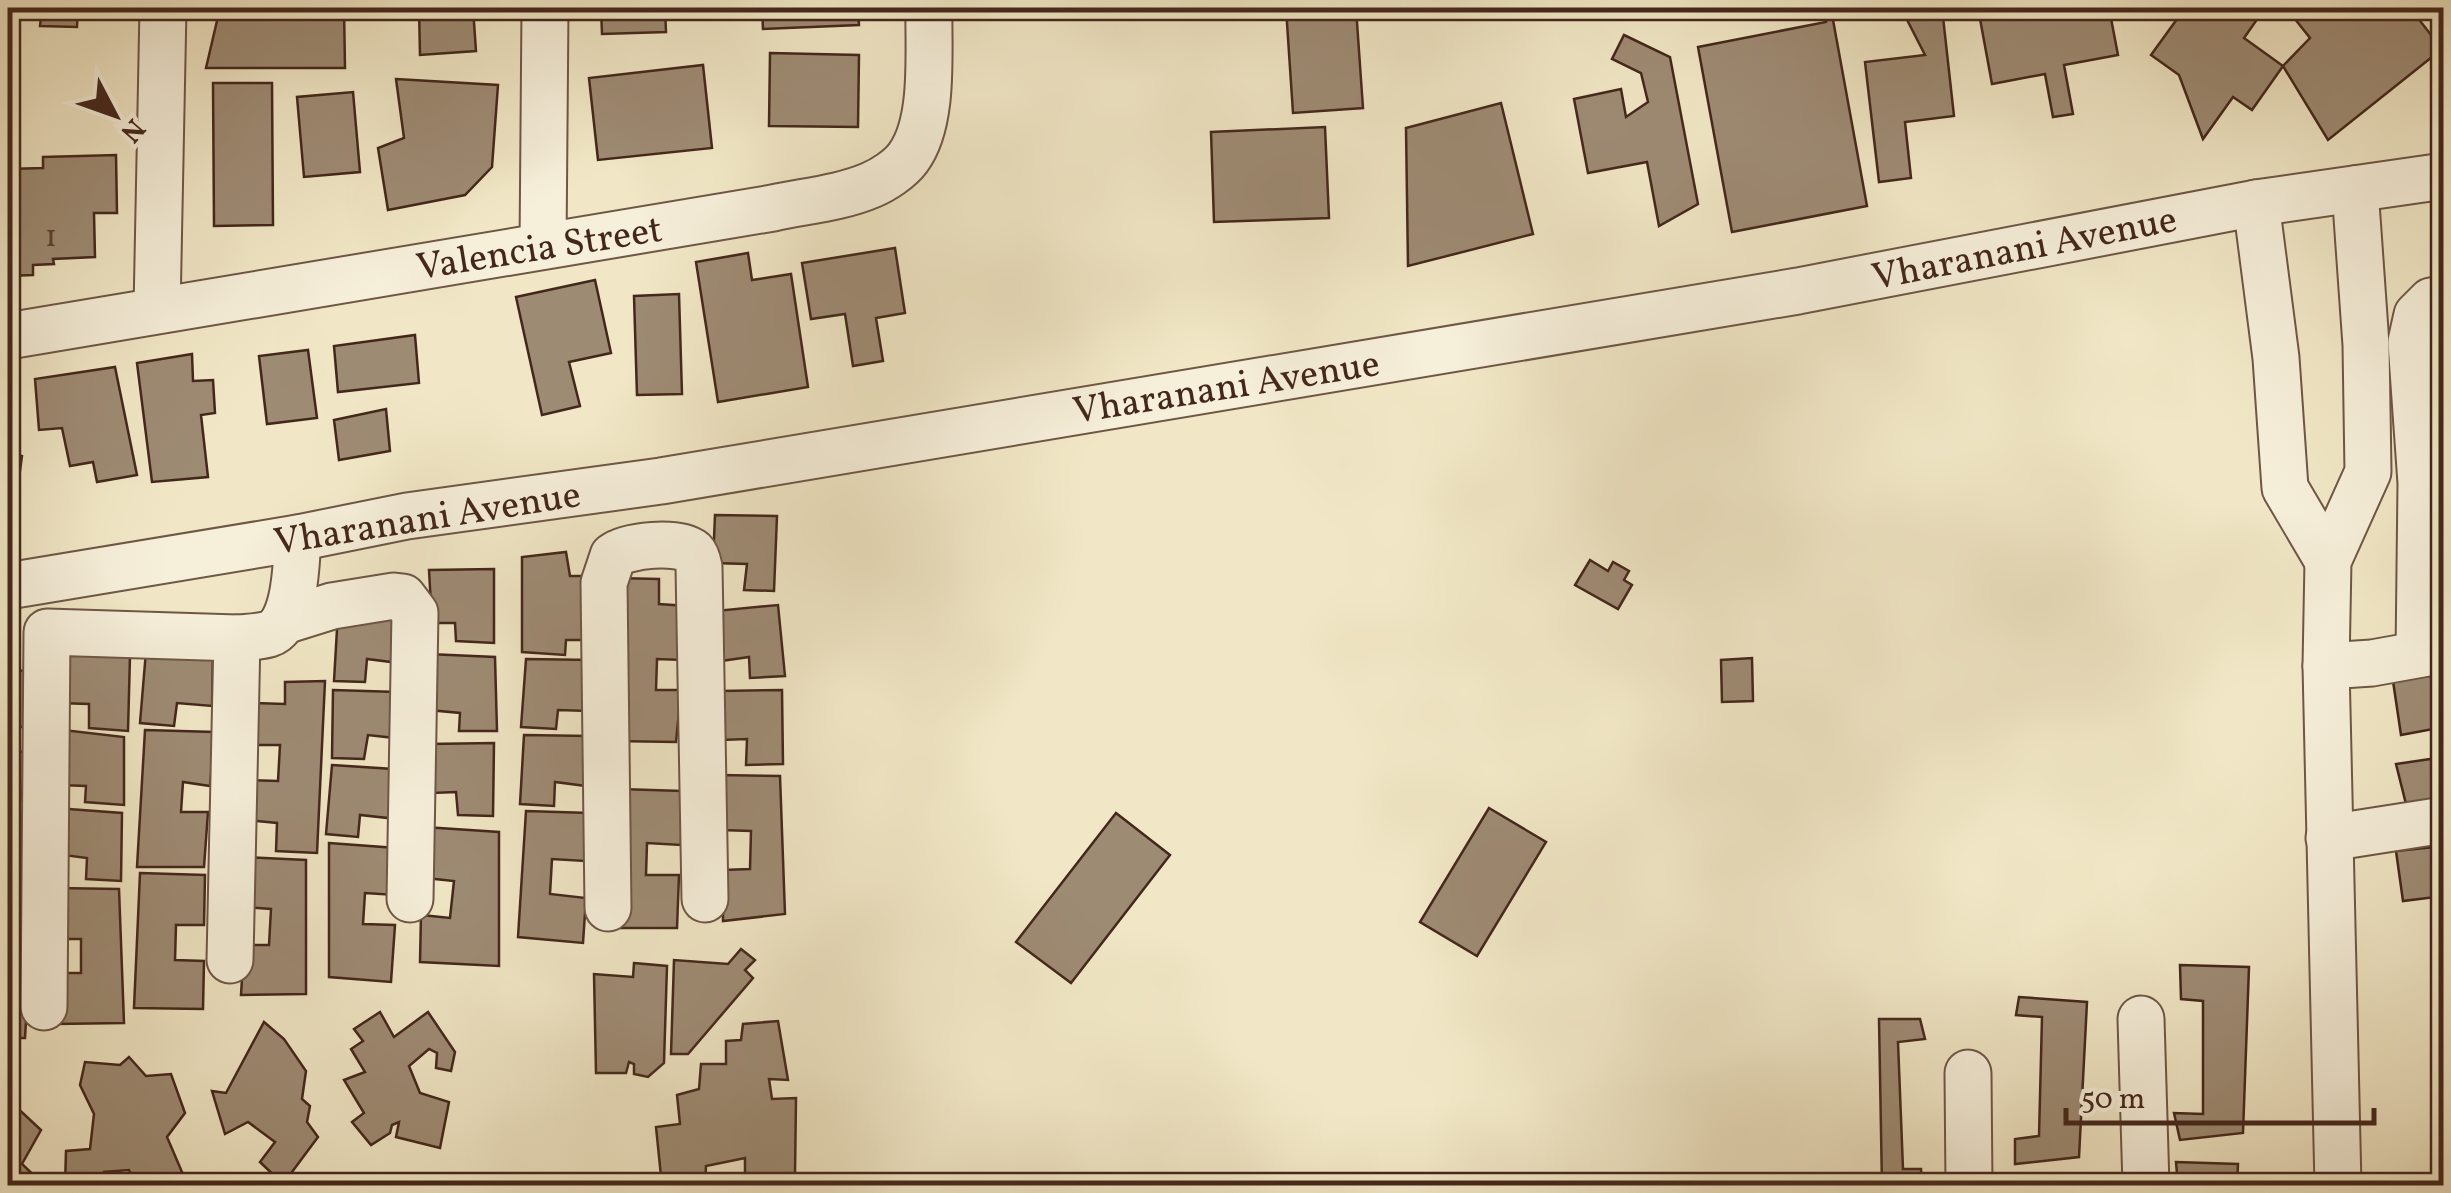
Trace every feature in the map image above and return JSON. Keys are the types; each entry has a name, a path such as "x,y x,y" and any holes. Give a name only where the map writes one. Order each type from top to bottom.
{"street":[{"path":"158,310 163,8"},
{"path":"544,246 545,8"},
{"name":"Valencia Street","path":"8,336 544,246 870,186 907,160 924,124 929,8"},
{"name":"Vharanani Avenue","path":"8,586 407,516 660,481 1798,291 2256,203 2444,176"},
{"path":"2338,1186 2326,666 2328,561 2368,472 2366,345 2355,189"},
{"path":"2256,203 2276,358 2285,488 2328,561"},
{"path":"2326,666 2372,664 2431,652 2432,481 2411,342 2417,316 2431,301 2444,298"},
{"path":"660,481 668,545"},
{"path":"44,1006 27,636 268,635 284,621 290,605 298,538"},
{"path":"608,908 604,584 613,556 619,551 668,545 694,553 700,567 705,899"},
{"path":"284,621 332,606 394,596 403,597 415,613 410,899"},
{"path":"230,960 237,638"},
{"path":"2329,838 2444,820"},
{"path":"2140,1020 2146,1186"},
{"path":"1968,1074 1969,1186"}],"building":[{"path":"42,8 78,8 77,27 40,26"},
{"path":"220,8 344,8 345,68 206,68"},
{"path":"419,8 473,8 476,51 420,55"},
{"path":"601,8 665,8 666,32 602,34"},
{"path":"762,8 858,8 859,25 763,29"},
{"path":"1286,8 1356,8 1363,108 1293,113"},
{"path":"1901,8 1942,8 1954,116 1905,122 1911,178 1879,182 1865,62 1925,55"},
{"path":"1978,8 2109,8 2118,55 2064,65 2073,114 2053,117 2045,74 1992,84"},
{"path":"2185,8 2265,8 2244,38 2283,66 2252,110 2233,97 2203,139 2179,75 2151,55"},
{"path":"2289,8 2410,8 2442,49 2328,140 2283,66 2310,38"},
{"path":"1831,9 1867,206 1732,232 1698,47 1826,22"},
{"path":"1624,35 1670,57 1698,204 1659,226 1647,162 1588,173 1574,99 1621,89 1626,117 1648,102 1641,73 1612,59"},
{"path":"770,53 859,55 858,127 769,126"},
{"path":"703,65 712,148 598,160 589,78"},
{"path":"396,79 498,85 492,167 465,195 388,210 378,148 404,138"},
{"path":"213,83 272,83 273,225 214,226"},
{"path":"353,92 360,172 304,177 297,97"},
{"path":"1501,103 1533,234 1408,266 1406,128"},
{"path":"1325,127 1329,218 1214,222 1211,132"},
{"path":"116,155 117,213 94,213 95,257 53,259 54,264 33,265 33,275 8,276 8,169 43,168 43,157"},
{"path":"895,248 905,313 876,318 883,361 853,366 845,314 811,319 802,263"},
{"path":"748,253 752,280 791,274 808,387 718,402 696,262"},
{"path":"595,280 611,353 569,362 580,406 542,415 516,297"},
{"path":"679,294 682,394 637,395 634,296"},
{"path":"2444,331 2444,383 2442,384 2428,334"},
{"path":"415,335 419,383 338,392 334,346"},
{"path":"308,350 317,418 267,424 259,356"},
{"path":"192,354 193,381 213,380 215,413 201,415 208,477 152,482 137,363"},
{"path":"115,367 137,475 97,482 93,462 70,466 62,428 39,430 35,379"},
{"path":"386,409 390,451 339,460 334,420"},
{"path":"8,412 15,414 8,448"},
{"path":"8,451 22,456 18,485 11,480 8,501"},
{"path":"715,515 777,516 774,591 744,590 747,564 713,563"},
{"path":"566,552 570,576 588,576 587,640 566,640 565,655 522,652 522,557"},
{"path":"1590,560 1608,571 1613,562 1629,571 1624,580 1632,585 1618,609 1575,585"},
{"path":"494,569 494,643 456,641 455,623 432,623 429,570"},
{"path":"615,578 659,579 659,604 687,606 683,660 657,659 656,690 681,690 676,742 613,741"},
{"path":"778,605 785,676 750,678 749,657 721,661 715,611"},
{"path":"338,612 399,616 399,663 367,659 365,682 334,681"},
{"path":"146,651 213,655 212,706 177,703 174,726 140,723"},
{"path":"59,653 130,656 128,731 89,728 89,704 58,703"},
{"path":"428,654 495,657 497,731 459,731 460,713 429,710"},
{"path":"1752,658 1753,701 1722,702 1721,660"},
{"path":"526,659 592,660 588,711 558,710 556,729 521,727"},
{"path":"8,670 30,671 26,728 8,724"},
{"path":"2444,674 2444,727 2401,735 2393,681"},
{"path":"325,681 317,853 276,851 277,823 246,820 249,780 278,781 280,745 246,745 250,703 285,704 285,682"},
{"path":"333,690 397,692 395,738 368,735 364,759 332,758"},
{"path":"782,690 783,764 746,765 747,739 721,740 720,691"},
{"path":"63,730 124,737 124,805 85,802 86,786 60,785"},
{"path":"145,730 215,732 210,786 183,782 181,812 208,812 204,867 137,867"},
{"path":"524,735 589,736 586,786 555,782 554,806 520,804"},
{"path":"494,743 493,816 458,815 456,792 432,793 429,744"},
{"path":"8,751 27,752 21,800 8,800"},
{"path":"2444,757 2444,805 2408,812 2396,764"},
{"path":"332,765 393,769 388,818 360,815 358,837 326,834"},
{"path":"718,775 780,776 785,914 723,921 723,870 750,869 751,831 721,830"},
{"path":"620,789 682,791 681,845 647,843 646,875 679,875 677,928 613,928"},
{"path":"55,808 122,813 121,881 86,879 87,858 56,854"},
{"path":"1489,808 1546,842 1477,956 1420,922"},
{"path":"526,811 589,813 585,861 552,859 550,894 586,898 583,943 518,937"},
{"path":"1116,813 1170,855 1071,983 1016,942"},
{"path":"8,827 27,828 25,878 8,876"},
{"path":"424,827 499,832 499,966 420,962 421,915 450,918 454,881 426,878"},
{"path":"329,843 396,848 395,895 365,893 363,924 395,925 391,982 329,977"},
{"path":"2444,846 2444,896 2403,901 2396,851"},
{"path":"242,857 306,860 306,994 241,995 244,945 269,945 271,909 242,907"},
{"path":"140,873 205,875 204,925 176,925 175,960 204,961 203,1009 134,1008"},
{"path":"56,888 119,889 124,1023 55,1024 54,973 81,973 81,939 58,939"},
{"path":"8,908 27,909 27,954 8,954"},
{"path":"741,949 755,960 745,970 753,978 688,1054 671,1054 674,960 728,964"},
{"path":"634,963 667,966 664,1063 648,1077 634,1074 634,1064 629,1062 626,1073 596,1073 594,974 633,977"},
{"path":"2180,965 2249,967 2243,1133 2180,1140 2174,1113 2203,1114 2203,1001 2181,999"},
{"path":"8,988 28,988 25,1038 8,1038"},
{"path":"2019,997 2087,1002 2079,1157 2015,1164 2015,1139 2039,1136 2042,1017 2016,1015"},
{"path":"380,1012 394,1037 428,1012 455,1052 451,1071 436,1068 437,1053 429,1049 409,1066 420,1093 449,1102 440,1148 396,1137 399,1122 371,1145 352,1122 364,1113 344,1080 365,1072 351,1049 363,1041 354,1029"},
{"path":"1879,1019 1920,1019 1925,1039 1898,1042 1903,1169 1921,1169 1922,1185 1882,1186"},
{"path":"778,1021 788,1080 769,1079 772,1099 796,1098 795,1174 745,1179 745,1158 706,1166 705,1186 662,1186 656,1127 680,1124 677,1095 699,1089 701,1064 726,1064 726,1041 741,1040 743,1024"},
{"path":"264,1022 284,1039 306,1071 302,1099 310,1106 307,1122 318,1137 283,1184 260,1162 275,1142 248,1122 225,1134 212,1091 226,1093"},
{"path":"129,1057 146,1076 171,1074 185,1113 167,1137 182,1172 162,1186 136,1186 129,1170 104,1172 105,1186 65,1186 66,1151 90,1149 94,1114 80,1085 85,1062 120,1065"},
{"path":"12,1103 41,1130 22,1164 45,1186 8,1186 8,1109"},
{"path":"2176,1162 2238,1164 2237,1186 2178,1186"}]}
